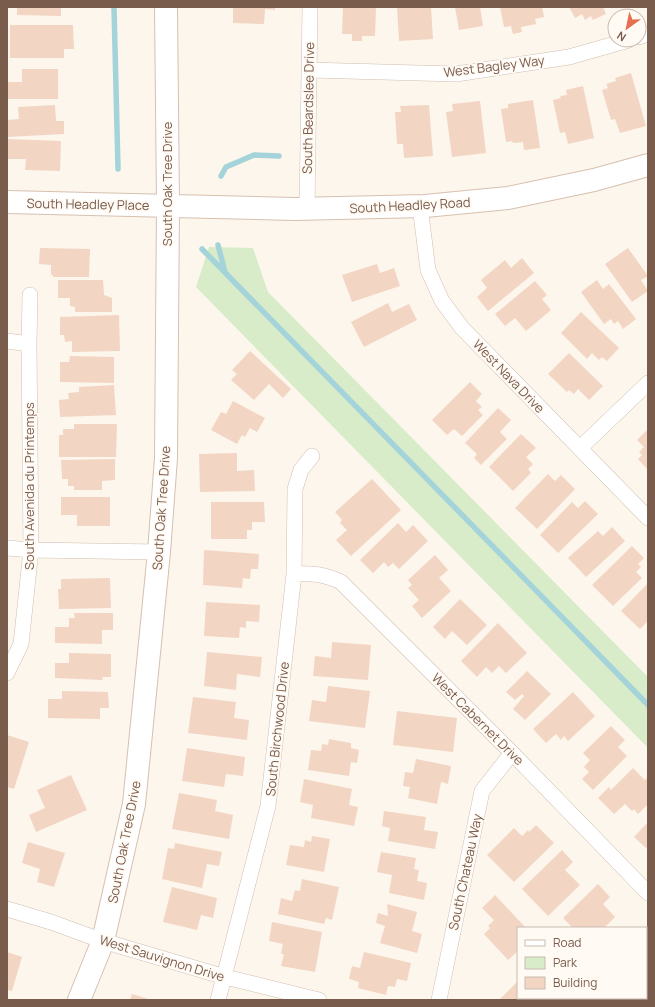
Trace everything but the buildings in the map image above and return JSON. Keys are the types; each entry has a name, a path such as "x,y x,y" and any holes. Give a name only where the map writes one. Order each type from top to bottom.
{"street":[{"name":"South Oak Tree Drive","path":"79,1000 103,941 134,804 159,552 166,458 168,205 166,7"},
{"name":"South Beardslee Drive","path":"307,209 310,7"},
{"name":"West Bagley Way","path":"309,70 456,74 569,57 607,46"},
{"name":"South Headley Road","path":"168,205 307,209 420,206 508,198 594,180 648,165"},
{"name":"South Headley Place","path":"7,202 168,205"},
{"name":"West Nava Drive","path":"420,206 428,270 442,301 462,328 648,518"},
{"name":"South Avenida du Printemps","path":"7,673 21,644 31,550 30,295"},
{"path":"7,341 29,344"},
{"path":"580,448 648,383"},
{"name":"South Birchwood Drive","path":"218,1000 268,806 294,574 295,489 301,470 312,456"},
{"path":"7,548 31,550 159,552"},
{"name":"West Cabernet Drive","path":"294,574 312,573 328,575 341,582 512,753 648,893"},
{"name":"South Chateau Way","path":"439,1000 482,791 512,753"},
{"name":"West Sauvignon Drive","path":"7,909 51,922 103,941 225,977 319,1000"}],"green space":[{"path":"209,247 253,248 268,292 648,677 648,748 196,287"}],"waterway":[{"path":"114,7 118,169"},
{"path":"221,176 226,167 254,155 279,156"},
{"path":"218,245 225,272"},
{"path":"202,249 648,705"}]}
